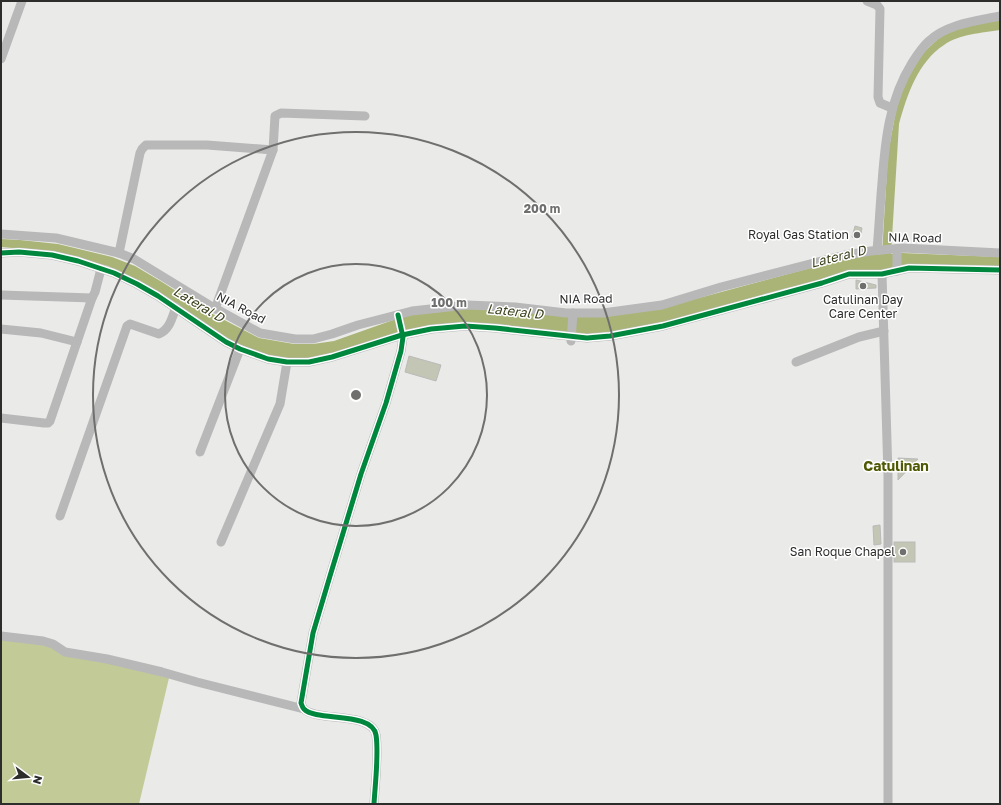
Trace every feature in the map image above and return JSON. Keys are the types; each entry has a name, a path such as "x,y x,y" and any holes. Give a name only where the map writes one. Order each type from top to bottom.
{"street":[{"path":"1,59 22,1"},
{"path":"867,1 877,5 880,10 878,98 880,103 892,108"},
{"path":"897,269 889,250 884,150 888,121 894,99 906,73 928,41 940,33 964,24 1000,16"},
{"path":"215,309 273,150 275,116 281,113 365,116"},
{"path":"119,253 140,153 142,148 146,145 207,145 273,150"},
{"name":"NIA Road","path":"1,234 54,247 119,253 134,259 215,309 260,333 295,339 313,338 332,334 358,325 398,316 412,311 479,305 573,315 662,305 721,287 845,255 889,250 1000,253"},
{"path":"1,252 19,252 54,247 78,261 114,273 137,284 176,307 226,342 240,349 268,358 287,362 309,362 332,357 402,334 431,329 465,326 587,338 634,332 678,322 822,283 849,274 882,274 897,269 908,268 1000,270"},
{"path":"1,418 48,423 55,409 95,292 101,269"},
{"path":"882,274 888,475 888,804"},
{"path":"1,295 92,298"},
{"path":"60,516 127,326 130,324 159,334 165,331 176,307"},
{"path":"571,337 573,315"},
{"path":"304,709 301,703 314,633 361,474 386,403 401,351 402,334 398,316"},
{"path":"1,329 41,333 77,342"},
{"path":"796,362 859,337 884,331"},
{"path":"200,452 240,349"},
{"path":"220,542 280,404 287,362"},
{"path":"1,636 43,641 53,644 65,652 107,659 162,672 304,709 313,713 360,721 371,725 376,735 374,804"}],"shaded area":[{"name":"Lateral D","path":"1000,20 1000,30 964,36 944,45 927,60 915,80 899,124 891,254 902,253 1000,257 1000,267 902,265 879,271 787,288 662,323 621,331 580,335 465,322 321,357 289,359 269,356 246,348 220,334 136,280 108,266 46,251 1,247 1,239 20,240 58,244 112,257 135,266 209,312 259,338 294,344 313,344 334,341 413,313 466,308 564,316 699,298 833,262 882,254 888,153 898,100 910,74 923,53 940,37 962,27"},
{"path":"1,639 51,645 116,665 169,678 139,804 1,804"}],"building":[{"path":"855,226 862,228 860,238 852,237"},
{"name":"Catulinan Day Care Center","path":"856,280 876,285 876,288 856,289"},
{"path":"409,356 441,365 436,381 405,372"},
{"path":"898,458 918,459 898,480"},
{"path":"880,525 881,544 874,545 873,526"},
{"name":"San Roque Chapel","path":"894,542 915,542 915,562 894,562"}],"cycle path":[{"path":"1,253 19,252 52,255 78,261 114,273 158,296 226,342 240,349 268,359 287,362 309,362 332,357 402,335 431,329 465,326 587,338 610,336 663,326 822,283 849,274 882,274 909,268 1000,270"},
{"path":"374,804 377,751 376,735 372,728 365,723 355,720 310,713 302,707 301,703 313,633 361,474 386,403 401,351 403,337 398,315"}],"place":[{"name":"Royal Gas Station","path":"857,235"},
{"name":"Catulinan Day Care Center","path":"863,286"},
{"name":"San Roque Chapel","path":"903,552"}],"district":[{"name":"Catulinan","path":"896,466"}]}
